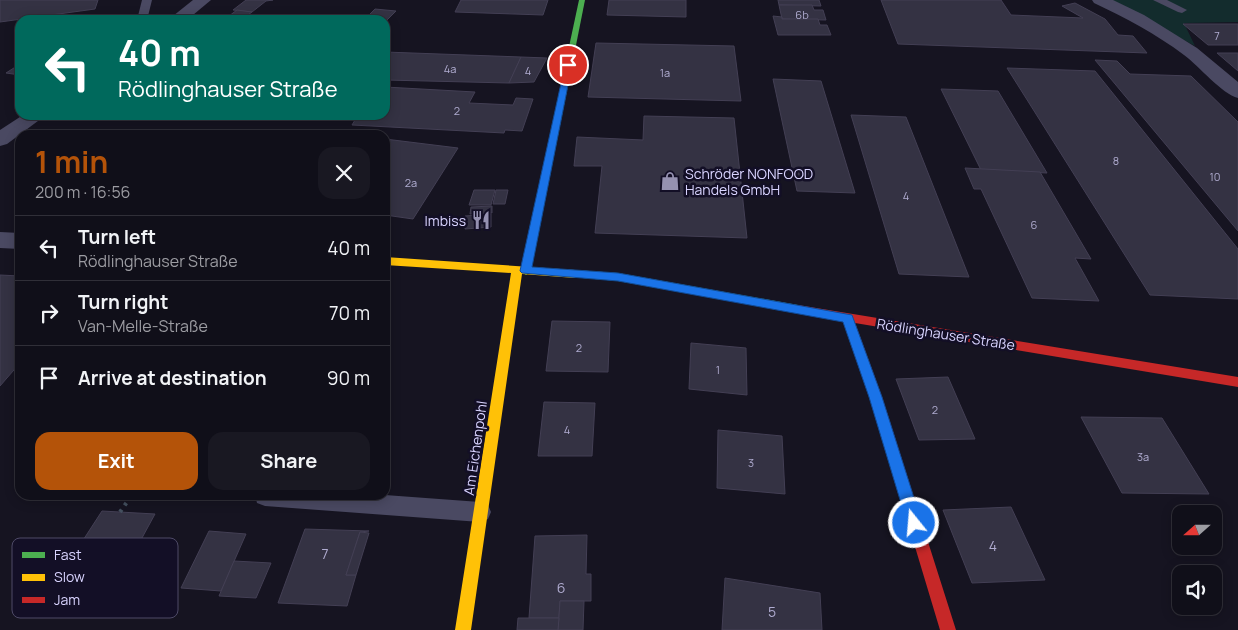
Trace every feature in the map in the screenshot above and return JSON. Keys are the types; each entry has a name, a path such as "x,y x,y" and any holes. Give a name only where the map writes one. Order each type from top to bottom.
{"street":[{"path":"183,15 203,0"},
{"name":"Am Eichenpohl","path":"463,630 480,512 521,270 582,0"},
{"path":"1100,0 1133,14 1170,36 1208,64 1238,92"},
{"path":"0,140 29,120"},
{"path":"0,240 15,241"},
{"name":"Rödlinghauser Straße","path":"390,261 618,277 848,318 1238,382"},
{"path":"848,318 876,397 948,630"}],"lane":[{"path":"143,15 147,0"},
{"path":"1158,0 1182,10"},
{"path":"319,500 480,512"}],"path":[{"path":"120,512 128,500"}],"green space":[{"path":"1109,0 1238,0 1238,22 1184,23 1195,46"}],"building":[{"path":"0,0 98,0 95,9 51,15 15,15 15,20 0,22"},
{"path":"246,0 273,0 266,1 252,12 233,10"},
{"path":"461,0 548,0 543,15 455,12"},
{"path":"609,0 686,0 686,17 607,15"},
{"path":"778,0 819,0 821,6 779,5"},
{"path":"881,0 1001,0 1011,15 1083,18 1062,6 1075,3 1105,19 1118,35 1133,36 1147,53 898,44"},
{"path":"779,5 812,5 814,10 823,10 826,20 782,19"},
{"path":"375,9 396,11 390,17 390,15 369,15"},
{"path":"237,10 252,12 248,15 230,15"},
{"path":"773,16 782,17 782,19 818,19 820,25 827,25 831,35 778,35"},
{"path":"1183,24 1238,24 1238,45 1208,45"},
{"path":"596,43 734,46 741,101 588,97"},
{"path":"390,52 521,57 509,83 390,80"},
{"path":"1217,53 1238,53 1238,71"},
{"path":"521,57 547,58 534,82 509,83"},
{"path":"1095,60 1117,61 1130,74 1191,76 1238,122 1238,231"},
{"path":"15,67 15,74 6,73"},
{"path":"1007,68 1095,71 1238,249 1238,299 1150,295"},
{"path":"773,79 821,81 855,193 797,191"},
{"path":"390,87 475,92 469,103 513,105 516,98 533,99 522,131 505,130 504,133 352,125 355,120 390,120"},
{"path":"941,89 998,91 1047,173 981,170"},
{"path":"851,115 906,117 969,277 899,274"},
{"name":"Schröder NONFOOD Handels GmbH","path":"644,116 734,118 747,238 595,233 602,166 574,166 577,137 643,140"},
{"path":"390,140 458,148 413,219 390,216"},
{"path":"965,168 1040,172 1091,259 1075,258 1099,301 1032,298 981,189 974,189"},
{"path":"474,190 495,190 491,205 469,205"},
{"path":"496,190 508,190 505,204 493,204"},
{"path":"492,206 492,213 470,214 471,207"},
{"path":"491,214 491,227 465,229 465,216"},
{"path":"0,275 15,276 15,369 0,386"},
{"path":"552,321 610,322 608,372 546,371"},
{"path":"691,343 746,348 747,395 689,389"},
{"path":"948,377 975,439 919,440 896,379"},
{"path":"544,402 595,403 592,456 538,456"},
{"path":"1081,417 1162,418 1209,494 1122,493"},
{"path":"718,430 782,436 785,494 717,488"},
{"path":"1011,507 1045,580 972,583 943,510"},
{"path":"102,511 155,514 142,538 84,538"},
{"path":"305,529 369,531 360,532 346,575 356,575 347,606 278,603"},
{"path":"209,531 246,534 221,591 181,588"},
{"path":"360,532 369,533 356,575 346,575"},
{"path":"587,535 586,574 591,574 591,601 560,601 559,618 529,618 535,536"},
{"path":"234,561 271,563 256,598 219,596"},
{"path":"725,578 820,593 822,630 722,630"},
{"path":"560,601 584,601 583,630 558,630"},
{"path":"518,618 559,618 558,630 517,630"}],"traffic: fast":[{"path":"526,271 582,0"},
{"path":"575,274 618,277 798,309"}],"traffic: slow":[{"path":"390,261 575,274"},
{"path":"463,630 517,270"}],"traffic: jam":[{"path":"798,309 1238,382"},
{"path":"848,318 876,397 948,630"}],"place":[{"name":"Schröder NONFOOD Handels GmbH","path":"670,181"},
{"name":"Imbiss","path":"481,220"}],"route":[{"path":"568,65 526,271 618,277 848,318 876,397 914,523"}]}
